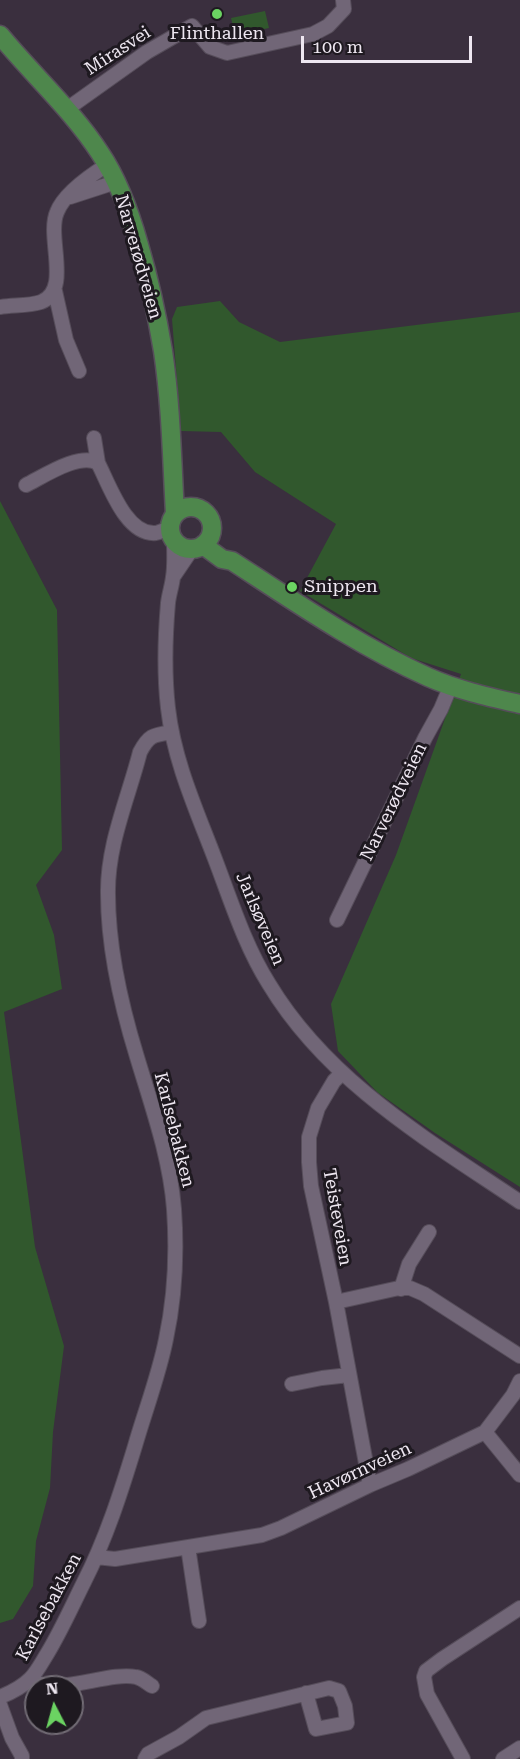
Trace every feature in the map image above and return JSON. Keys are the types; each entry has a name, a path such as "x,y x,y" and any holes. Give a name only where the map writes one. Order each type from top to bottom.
{"main road":[{"name":"Narverødveien","path":"0,35 67,109 100,153 131,217 143,259 163,351 169,411 173,527"},
{"path":"173,483 194,507"},
{"path":"202,542 210,518 200,509 187,507 173,527 179,545 202,542 222,559 232,561 375,650 429,678 520,704"}],"street":[{"name":"Mirasvei","path":"67,109 147,52 192,26 210,47 227,52 312,34 328,26 344,9 343,0"},
{"path":"79,371 66,340 55,291 57,282 54,224 57,209 81,184 107,165"},
{"path":"66,199 116,182"},
{"path":"0,307 40,302 50,297 55,291"},
{"path":"94,438 98,463 124,513 136,528 156,533 173,527"},
{"path":"26,485 76,461 92,459 98,463"},
{"name":"Jarlsøveien","path":"173,527 173,577 168,601 165,647 168,707 175,752 252,953 268,984 292,1020 342,1073 396,1118 520,1203"},
{"name":"Jarlsøveien","path":"173,577 202,542"},
{"name":"Narverødveien","path":"337,920 451,685"},
{"name":"Karlsebakken","path":"33,1675 56,1639 96,1557 128,1467 166,1342 172,1305 175,1271 174,1209 169,1175 121,1002 112,947 108,894 109,871 115,841 140,752 150,736 172,732"},
{"name":"Teisteveien","path":"342,1073 334,1081 318,1108 309,1137 309,1162 311,1186 336,1302 370,1485"},
{"path":"401,1289 410,1264 429,1232"},
{"path":"336,1302 410,1288 424,1294 520,1356"},
{"path":"292,1384 349,1375"},
{"name":"Havørnveien","path":"96,1557 115,1559 262,1535 281,1528 485,1431 513,1395 520,1381"},
{"path":"485,1431 520,1475"},
{"path":"188,1547 199,1621"},
{"path":"463,1759 426,1694 424,1677 426,1671 520,1608"},
{"name":"Karlsebakken","path":"84,1682 123,1676 138,1677 152,1686"},
{"name":"Karlsebakken","path":"0,1697 24,1683"},
{"path":"145,1759 148,1754 179,1737 206,1718 306,1693"},
{"path":"0,1705 12,1738 23,1758"},
{"path":"503,1759 520,1748"}],"green space":[{"path":"265,11 269,28 235,35 231,18"},
{"path":"220,301 239,322 280,342 520,312 520,1187 435,1133 377,1092 338,1051 331,1004 396,855 461,674 411,658 300,591 336,524 255,472 221,432 181,431 172,319 177,307"},
{"path":"0,501 57,610 62,850 36,885 54,935 62,989 4,1012 35,1247 64,1346 53,1432 50,1488 36,1541 33,1586 13,1619 0,1623"}],"place":[{"name":"Flinthallen","path":"217,14"},
{"name":"Snippen","path":"292,587"}]}
